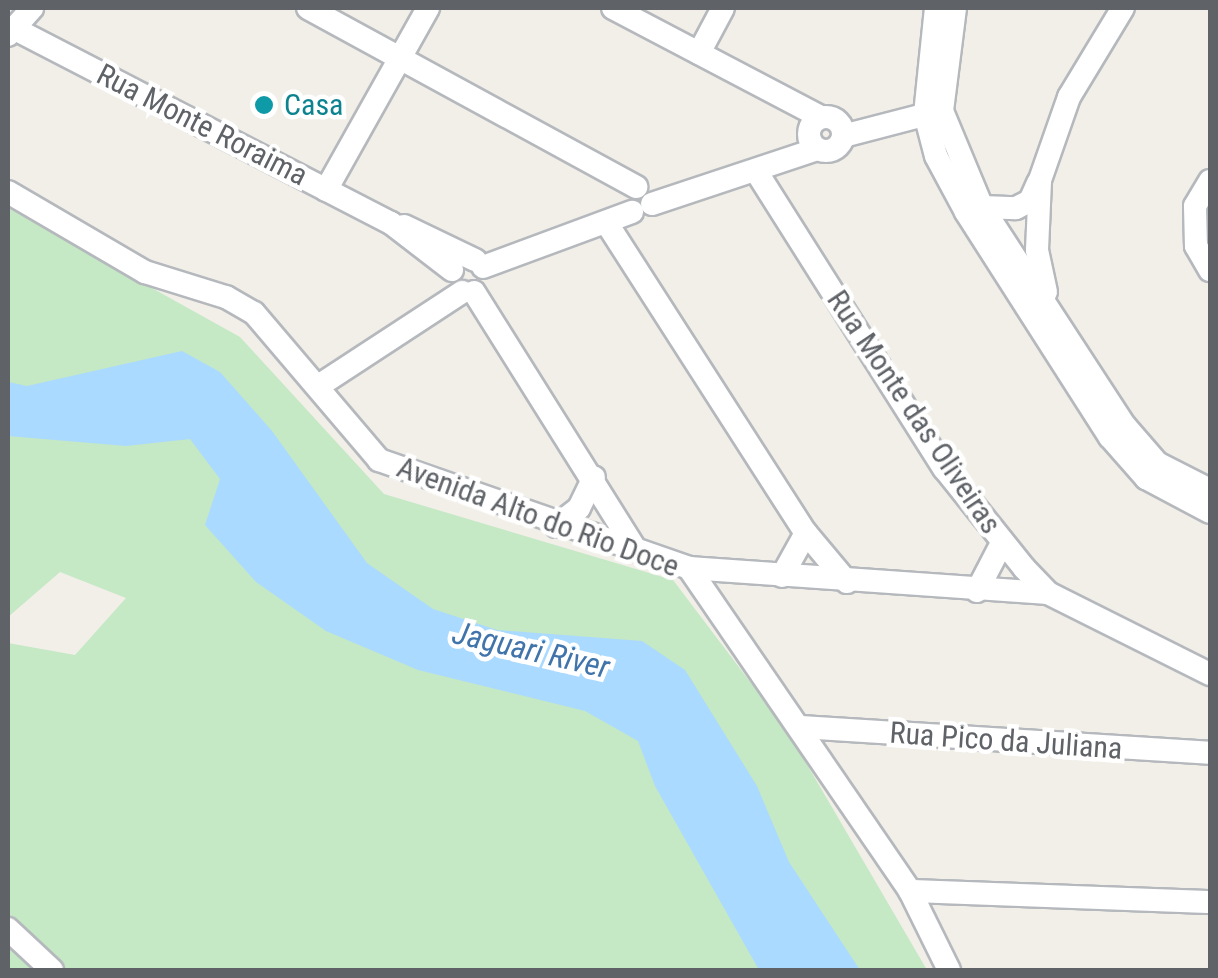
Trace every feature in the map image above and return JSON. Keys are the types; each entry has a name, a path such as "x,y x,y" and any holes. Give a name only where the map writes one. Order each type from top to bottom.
{"street":[{"path":"10,32 32,8"},
{"path":"308,8 401,58 640,201"},
{"path":"326,190 428,8"},
{"path":"613,8 833,124"},
{"path":"699,53 723,8"},
{"path":"936,8 936,156 966,212 1110,437 1146,478 1210,512"},
{"path":"955,8 934,112 982,207 1125,426 1158,463 1210,490"},
{"path":"982,207 1016,208 1030,201 1069,97 1123,8"},
{"name":"Rua Monte Roraima","path":"10,32 391,224 452,270"},
{"path":"636,550 594,477 452,270 606,222 640,201 756,171 817,148 809,129 886,122 934,112"},
{"name":"Rua Monte das Oliveiras","path":"756,171 944,468 1002,543 1048,593 1210,674"},
{"path":"1040,180 1037,250 1049,306"},
{"path":"1210,182 1194,206 1196,246 1210,270"},
{"name":"Avenida Alto do Rio Doce","path":"8,192 146,272 226,296 254,313 320,385 380,460 556,526 689,568 910,890 950,970"},
{"path":"606,222 806,533 847,582"},
{"name":"Rua Monte Roraima","path":"391,224 422,230 478,263"},
{"path":"320,385 484,281 478,263"},
{"path":"556,526 579,508 594,477"},
{"path":"782,576 806,533"},
{"path":"977,592 1002,543"},
{"path":"689,568 977,592 1048,593"},
{"name":"Rua Pico da Juliana","path":"800,727 1210,753"},
{"path":"910,890 1210,902"},
{"path":"8,929 52,970"}],"green space":[{"path":"8,208 240,337 384,494 673,580 788,732 927,970 8,970 8,643 75,655 126,598 60,572 8,617"}],"water":[{"name":"Jaguari River","path":"182,351 220,372 272,431 367,563 433,609 497,630 642,641 685,670 757,786 789,862 860,970 759,970 655,786 638,741 585,711 418,670 326,631 256,582 205,525 220,479 190,439 126,446 8,436 8,382 27,386"}],"place":[{"name":"Casa","path":"264,105"}]}
